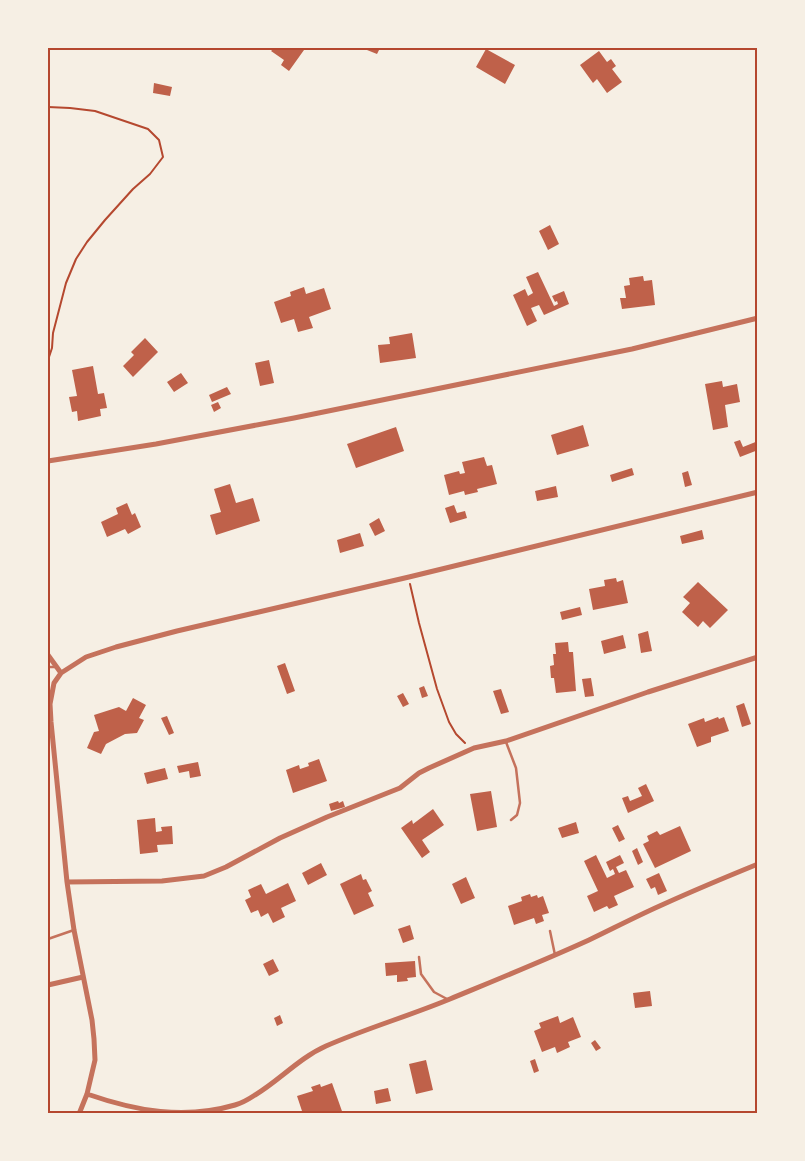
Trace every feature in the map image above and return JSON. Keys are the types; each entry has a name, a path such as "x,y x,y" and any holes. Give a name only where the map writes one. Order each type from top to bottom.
{"street":[{"path":"48,461 156,444 294,418 632,349 758,318"},
{"path":"80,1114 95,1060 92,1020 82,977 67,882 50,704 54,683 60,673 86,657 116,646 758,492"},
{"path":"48,655 60,673"},
{"path":"67,882 162,882 204,876 327,817 400,788 424,770 474,748 506,741 648,692 758,657"},
{"path":"87,1094 142,1112 182,1113 210,1111 237,1105 267,1088 305,1057 324,1047 413,1014 555,955 664,904 758,864"},
{"path":"48,986 82,977"}],"lane":[{"path":"48,667 56,667"},
{"path":"506,741 516,768 520,803 517,815 512,820"},
{"path":"48,939 74,930"},
{"path":"550,931 555,955"},
{"path":"419,957 421,974 434,992 448,1000"}],"path":[{"path":"48,107 95,111 148,129 159,140 163,157 150,174 133,189 87,242 76,258 66,283 48,360"},
{"path":"409,577 437,689 449,722 462,741 474,748"}],"building":[{"path":"274,48 301,48 304,50 289,71 281,65 284,60 271,51"},
{"path":"362,48 380,48 377,54"},
{"path":"486,49 515,65 505,84 476,67"},
{"path":"599,51 607,62 611,59 616,66 612,69 622,82 607,93 597,79 593,83 580,65"},
{"path":"154,83 172,87 170,96 153,93"},
{"path":"550,225 559,244 548,250 539,231"},
{"path":"538,272 554,306 558,304 552,296 564,291 569,304 544,315 539,305 531,308 537,321 527,326 513,295 525,289 528,296 533,293 526,277"},
{"path":"643,276 644,281 652,280 655,305 622,309 620,298 626,298 624,286 630,285 629,278"},
{"path":"304,287 306,294 324,288 331,309 309,317 313,328 298,332 294,319 281,323 274,302 291,296 290,292"},
{"path":"412,333 416,358 380,363 378,345 390,344 389,337"},
{"path":"145,338 158,352 133,377 123,366 134,355 131,352"},
{"path":"269,360 274,383 260,386 255,363"},
{"path":"93,366 98,394 104,393 107,408 100,409 101,416 78,421 77,411 72,412 69,397 77,396 72,370"},
{"path":"181,373 188,383 174,392 167,382"},
{"path":"722,381 723,387 737,384 740,402 725,405 728,427 713,430 705,384"},
{"path":"227,387 231,394 212,402 209,395"},
{"path":"218,402 221,408 214,412 211,405"},
{"path":"583,425 589,446 557,455 551,435"},
{"path":"396,427 404,451 356,468 347,444"},
{"path":"740,440 743,447 758,441 758,450 740,457 734,442"},
{"path":"484,457 487,466 492,465 497,484 477,489 478,492 465,495 464,491 449,495 444,475 459,471 460,474 465,473 462,462"},
{"path":"632,468 634,475 612,482 610,475"},
{"path":"688,471 692,485 685,487 682,473"},
{"path":"230,484 236,503 253,498 260,521 216,535 210,515 221,512 214,489"},
{"path":"556,486 558,497 537,501 535,491"},
{"path":"127,503 132,515 135,513 141,527 128,534 125,529 107,537 101,522 118,514 116,508"},
{"path":"454,505 457,513 465,511 467,518 450,523 445,508"},
{"path":"379,518 385,531 375,536 369,524"},
{"path":"702,530 704,539 682,544 680,536"},
{"path":"360,533 364,546 340,553 337,540"},
{"path":"616,578 617,582 623,580 628,603 593,610 589,589 605,586 604,580"},
{"path":"698,582 728,610 710,628 703,621 698,627 682,612 690,603 683,597"},
{"path":"580,607 582,615 562,620 560,612"},
{"path":"648,631 652,651 641,653 638,634"},
{"path":"623,635 626,648 604,654 601,641"},
{"path":"568,642 569,652 573,652 576,691 556,693 554,678 551,678 550,666 554,665 555,643"},
{"path":"285,663 295,691 287,694 277,666"},
{"path":"591,678 594,696 585,697 582,679"},
{"path":"424,686 428,696 422,698 419,688"},
{"path":"501,689 509,712 501,714 493,691"},
{"path":"403,693 409,704 403,707 397,696"},
{"path":"133,698 146,705 139,718 144,720 137,733 125,734 106,744 101,754 87,748 94,732 99,731 94,715 119,707 126,711"},
{"path":"744,703 751,724 742,727 736,706"},
{"path":"167,716 174,733 169,735 161,718"},
{"path":"718,717 719,719 724,717 729,731 711,737 711,742 697,747 688,724 704,718 705,722"},
{"path":"319,759 327,781 293,793 286,770 299,765 300,769 309,766 308,763"},
{"path":"198,762 201,776 190,778 189,771 179,773 177,766"},
{"path":"165,768 168,779 147,784 144,773"},
{"path":"646,784 654,801 628,813 622,798 628,796 630,801 642,796 638,788"},
{"path":"491,791 497,827 477,831 470,794"},
{"path":"338,801 339,803 343,801 345,807 331,811 329,804"},
{"path":"433,809 444,825 422,840 430,852 422,858 401,828 412,820 413,824"},
{"path":"155,818 156,832 162,831 161,827 172,826 173,844 157,845 158,852 140,854 137,820"},
{"path":"576,822 579,833 562,838 558,828"},
{"path":"618,825 625,839 619,842 612,828"},
{"path":"680,826 691,851 655,868 643,844 649,841 647,836 657,831 660,835"},
{"path":"637,848 643,862 638,865 632,851"},
{"path":"596,855 607,878 615,874 613,869 610,871 606,862 620,855 624,863 616,867 619,873 626,870 634,887 614,896 618,905 609,909 607,906 594,912 587,896 598,891 584,861"},
{"path":"321,863 327,875 308,885 302,873"},
{"path":"659,873 667,891 658,895 655,887 651,889 646,879"},
{"path":"361,874 363,880 366,879 372,891 368,893 374,906 354,915 340,884"},
{"path":"466,877 475,898 461,904 452,884"},
{"path":"288,883 296,901 281,908 285,917 273,923 268,913 261,917 258,910 251,913 245,900 251,897 248,890 261,884 266,894"},
{"path":"530,894 531,897 537,895 538,898 543,896 549,913 542,915 544,921 536,924 534,918 514,925 508,906 522,901 521,897"},
{"path":"410,925 414,939 403,943 398,929"},
{"path":"273,959 279,971 269,976 263,964"},
{"path":"415,961 416,977 407,978 408,981 397,982 397,975 386,976 385,963"},
{"path":"650,991 652,1006 635,1008 633,993"},
{"path":"280,1015 283,1023 277,1026 274,1018"},
{"path":"558,1016 560,1023 573,1017 581,1037 568,1042 570,1047 557,1053 555,1047 542,1052 534,1031 541,1028 539,1023"},
{"path":"595,1040 601,1048 596,1051 591,1043"},
{"path":"535,1059 539,1071 534,1073 530,1061"},
{"path":"426,1060 433,1090 416,1094 409,1064"},
{"path":"332,1083 343,1114 303,1114 297,1096 313,1091 311,1087 320,1084 321,1087"},
{"path":"388,1088 391,1101 376,1104 374,1091"}]}
